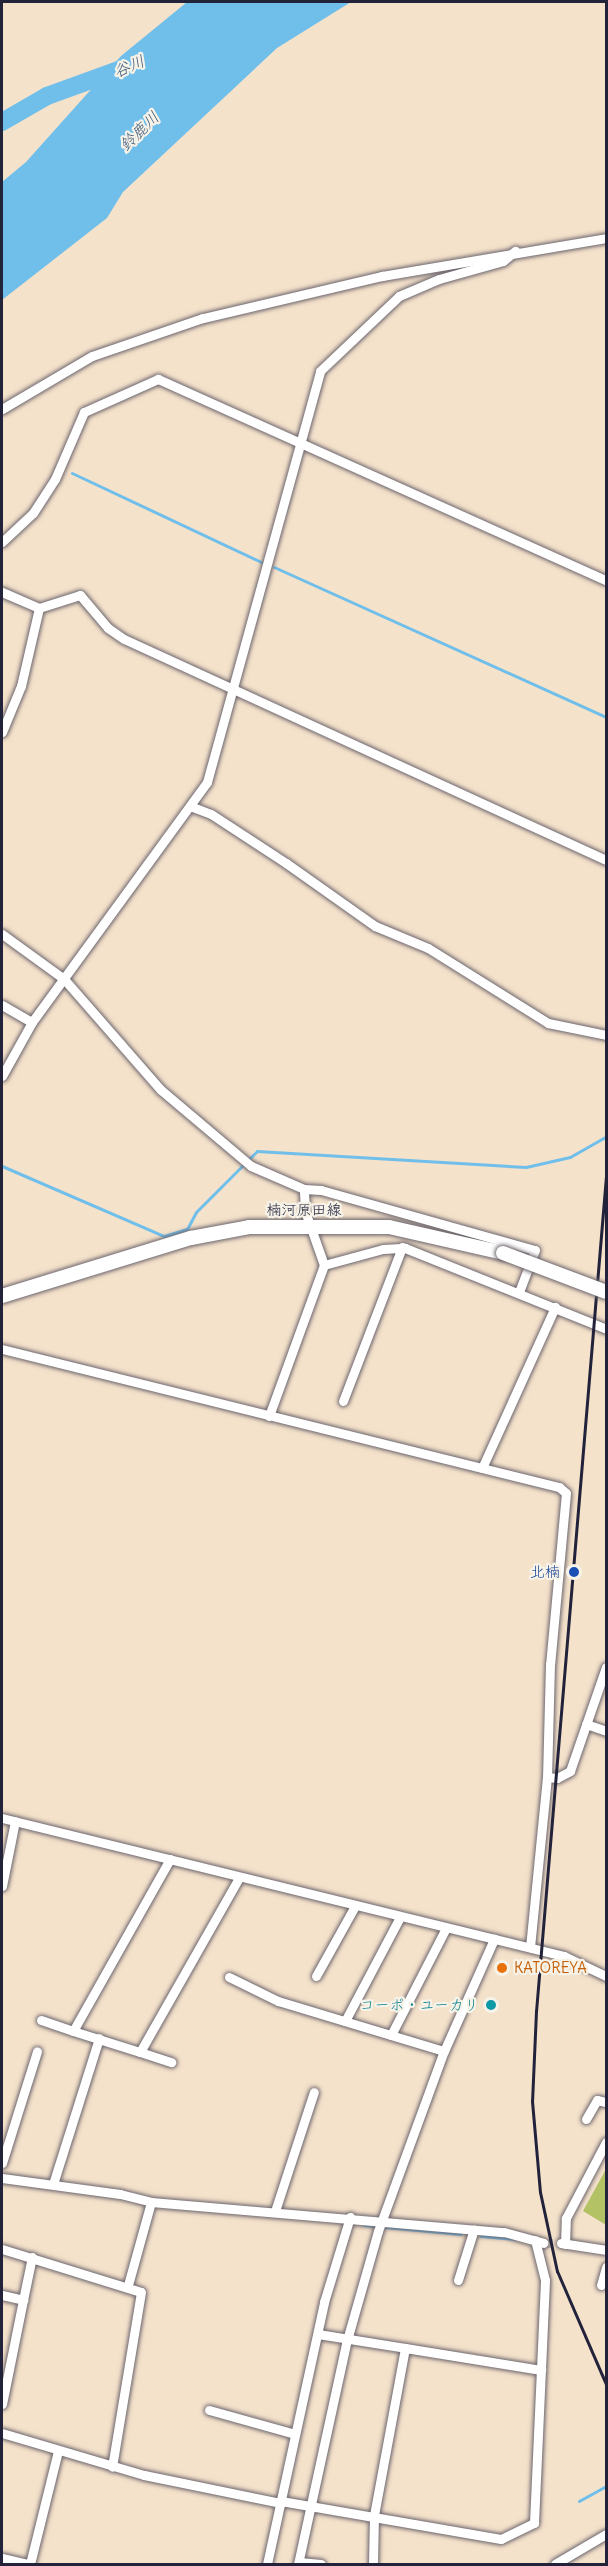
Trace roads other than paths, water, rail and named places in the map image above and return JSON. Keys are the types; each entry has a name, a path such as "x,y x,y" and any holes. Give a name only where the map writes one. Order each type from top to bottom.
{"main road":[{"name":"楠河原田線","path":"2,1296 190,1238 249,1227 310,1226 389,1227 503,1254 606,1292"}],"street":[{"path":"2,409 61,371 142,336 286,296 515,251 606,238"},
{"path":"2,1076 32,1022 190,806 211,771 320,371 389,304 423,284 503,261 515,251"},
{"path":"2,542 33,513 55,479 84,412 158,379 606,580"},
{"path":"2,592 39,608 80,596 108,628 124,639 606,860"},
{"path":"2,732 21,686 39,608"},
{"path":"190,806 210,814 286,863 375,926 428,948 549,1023 606,1035"},
{"path":"2,934 64,979 161,1090 244,1160 304,1189 321,1190 535,1250 519,1292"},
{"path":"2,1005 32,1022"},
{"path":"269,1416 324,1265 310,1226 304,1189"},
{"path":"324,1265 374,1251 402,1247 519,1292 606,1329"},
{"path":"343,1401 402,1247"},
{"path":"482,1468 555,1307"},
{"path":"2,1349 559,1487 566,1492 550,1664 547,1777 530,1947"},
{"path":"547,1777 557,1778 570,1771 606,1667"},
{"path":"586,1724 606,1731"},
{"path":"2,1818 238,1878 530,1947 572,1959 606,1976"},
{"path":"2,1886 15,1821"},
{"path":"74,2031 170,1859"},
{"path":"140,2052 238,1878"},
{"path":"316,1976 355,1906"},
{"path":"345,2021 400,1917"},
{"path":"391,2035 446,1928"},
{"path":"321,2565 298,2563 347,2340 378,2231 444,2051 494,1939"},
{"path":"229,1977 278,2001 444,2051"},
{"path":"41,2020 171,2062"},
{"path":"52,2184 99,2038"},
{"path":"2,2163 37,2051"},
{"path":"275,2211 314,2092"},
{"path":"586,2119 597,2100 606,2102"},
{"path":"606,2142 566,2218 563,2244 606,2250"},
{"path":"2,2178 52,2184 151,2202 350,2217 531,2236 545,2280 534,2523 501,2539 281,2502 112,2467 2,2433"},
{"path":"128,2285 151,2202"},
{"path":"267,2565 318,2334 350,2217"},
{"path":"458,2280 474,2229"},
{"path":"534,2240 544,2242"},
{"path":"2,2249 128,2285 141,2292 112,2467"},
{"path":"2,2404 32,2257"},
{"path":"601,2285 606,2267"},
{"path":"2,2295 24,2300"},
{"path":"318,2334 541,2370"},
{"path":"373,2565 374,2516 405,2348"},
{"path":"209,2410 295,2434"},
{"path":"2,2558 29,2565 58,2451"},
{"path":"555,2565 606,2534"}],"water":[{"name":"鈴鹿川","path":"187,2 351,2 277,48 123,192 107,218 2,300 2,182 26,162 121,56"}],"waterway":[{"name":"谷川","path":"2,122 47,96 124,68"},
{"path":"72,473 261,562"},
{"path":"274,567 606,717"},
{"path":"2,1166 164,1236 187,1229 196,1212 257,1151 526,1167 570,1157 605,1137"},
{"path":"364,2225 461,2234"},
{"path":"481,2236 515,2239"},
{"path":"579,2501 606,2486"}],"tunnel":[{"path":"544,2243 561,2243"}],"railway":[{"path":"606,1176 536,2011 532,2101 540,2192 557,2271 606,2384"}],"place":[{"name":"北楠","path":"574,1572"},
{"name":"KATOREYA","path":"502,1968"},
{"name":"コーポ・ユーカリ","path":"491,2005"}]}
